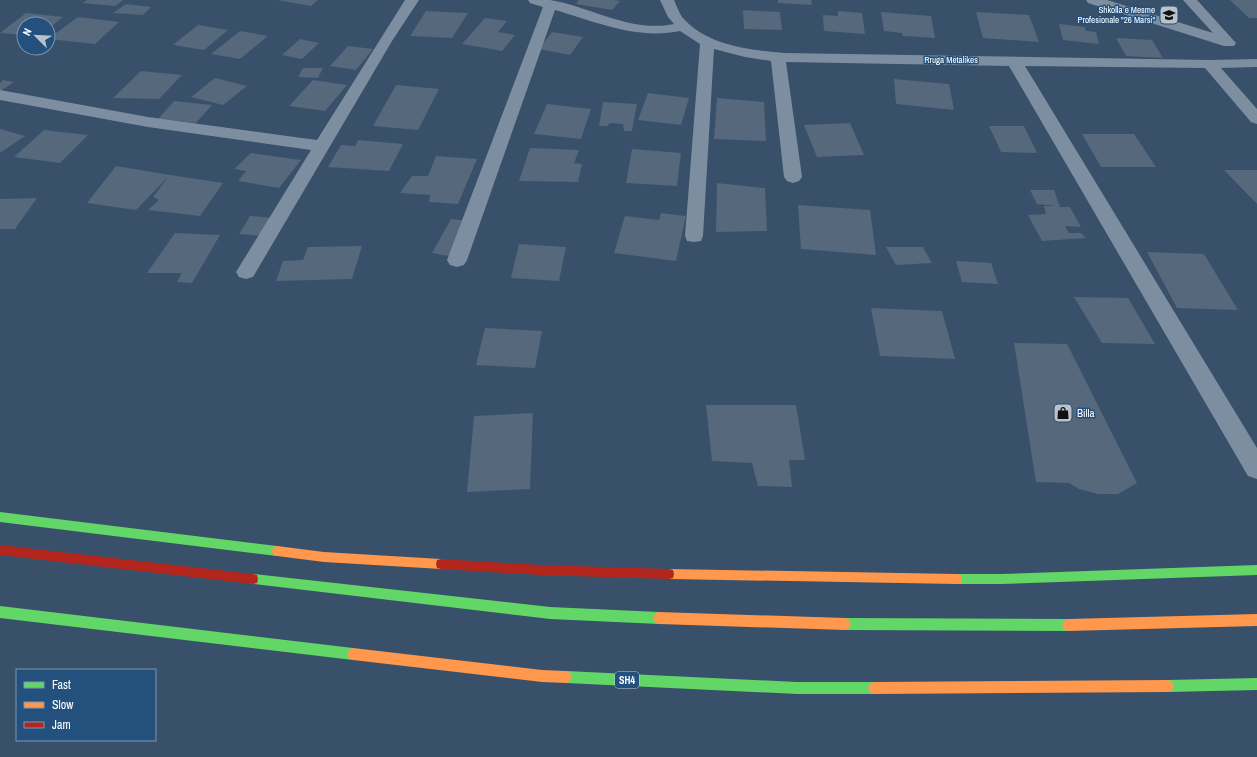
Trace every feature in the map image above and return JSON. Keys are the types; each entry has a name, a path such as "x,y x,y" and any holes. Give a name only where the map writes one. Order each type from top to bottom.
{"main road":[{"path":"0,517 324,557 540,570 723,576 1001,579 1257,570"},
{"path":"0,550 550,613 794,624 1031,626 1257,620"},
{"name":"SH4","path":"0,612 542,676 798,688 1052,688 1257,684"}],"street":[{"path":"246,272 412,0"},
{"path":"535,0 630,28 663,30 682,26"},
{"name":"Rruga Metalikes","path":"667,0 677,22 707,42 733,50 778,57 803,59 1209,64 1253,63"},
{"path":"1093,0 1229,43"},
{"path":"1190,0 1229,43 1253,63"},
{"path":"457,260 550,5"},
{"path":"694,236 707,42"},
{"path":"778,57 793,176"},
{"path":"1014,61 1257,469"},
{"path":"1209,64 1257,119"},
{"path":"0,95 148,122 322,146"}],"building":[{"path":"87,0 123,0 115,6 82,3"},
{"path":"277,0 318,0 311,6"},
{"path":"579,0 620,1 612,10 576,4"},
{"path":"778,0 811,0 812,5 778,3"},
{"path":"1230,0 1257,0 1257,18 1249,18"},
{"path":"126,4 151,7 143,15 113,13"},
{"path":"743,10 780,12 782,30 744,29"},
{"path":"426,11 468,13 452,38 410,36"},
{"path":"838,11 862,13 865,34 824,31 823,15 838,16"},
{"path":"881,12 931,16 935,38 903,36 902,33 884,31"},
{"path":"976,12 1029,15 1039,42 983,38"},
{"path":"26,13 54,16 22,16"},
{"path":"56,16 63,17 56,23"},
{"path":"78,17 119,22 95,44 56,40 56,33"},
{"path":"485,18 507,21 498,32 515,35 502,51 462,44"},
{"path":"16,21 16,34 0,33"},
{"path":"1059,24 1085,27 1086,31 1096,32 1099,44 1063,40"},
{"path":"198,25 228,30 204,50 173,45"},
{"path":"240,31 268,36 240,59 211,54"},
{"path":"552,32 583,37 570,55 539,49"},
{"path":"1116,38 1152,40 1163,58 1126,56"},
{"path":"300,39 319,43 302,59 282,55"},
{"path":"348,46 373,49 356,70 330,66"},
{"path":"303,68 323,68 318,78 298,77"},
{"path":"141,71 182,75 159,99 113,98"},
{"path":"215,78 247,86 223,105 191,97"},
{"path":"894,79 949,84 954,110 896,104"},
{"path":"3,80 14,82 0,91 0,83"},
{"path":"313,80 347,85 325,111 289,106"},
{"path":"396,85 439,89 418,130 373,126"},
{"path":"648,93 689,98 681,125 638,120"},
{"path":"717,98 764,102 766,141 714,139"},
{"path":"174,101 212,105 196,123 158,119"},
{"path":"603,102 637,104 632,131 624,131 623,124 610,123 607,126 599,126"},
{"path":"547,104 591,109 581,139 534,134"},
{"path":"850,123 864,155 817,157 804,125"},
{"path":"989,126 1024,126 1037,153 1001,152"},
{"path":"0,129 25,136 0,153"},
{"path":"44,130 88,135 60,163 14,157"},
{"path":"1082,134 1134,134 1156,167 1101,167"},
{"path":"358,140 403,144 389,171 328,167 341,145 355,146"},
{"path":"530,148 579,150 574,163 582,164 578,182 519,181"},
{"path":"632,149 681,153 677,186 626,183"},
{"path":"251,153 301,160 279,188 238,181 246,171 234,169"},
{"path":"436,156 477,159 458,204 429,202 430,195 400,193 412,176 428,176"},
{"path":"116,166 223,183 200,216 148,210 159,200 153,197 169,176 136,210 87,203"},
{"path":"1224,170 1257,170 1257,204"},
{"path":"717,183 765,188 767,231 716,232"},
{"path":"1030,190 1054,190 1060,207 1070,207 1081,227 1065,226 1069,233 1081,233 1086,238 1042,241 1028,215 1046,214 1044,206 1056,206 1037,204"},
{"path":"37,198 15,229 0,229 0,199"},
{"path":"798,205 870,210 876,255 801,249"},
{"path":"661,213 686,216 676,261 614,253 625,216 659,220"},
{"path":"250,216 275,218 264,236 239,234"},
{"path":"451,219 468,221 449,256 432,253"},
{"path":"175,233 220,235 192,283 177,282 182,273 147,273"},
{"path":"519,244 566,247 559,281 511,278"},
{"path":"362,246 352,279 276,281 283,261 303,260 308,247"},
{"path":"886,247 923,247 932,263 896,265"},
{"path":"1147,252 1204,254 1238,310 1177,308"},
{"path":"956,261 991,263 998,284 962,282"},
{"path":"1074,297 1128,298 1155,344 1102,343"},
{"path":"871,308 942,311 955,359 880,356"},
{"path":"485,328 542,331 535,368 476,365"},
{"name":"Billa","path":"1014,343 1067,344 1137,483 1118,494 1098,494 1079,489 1069,483 1036,482"},
{"path":"706,405 796,405 805,460 789,460 792,487 758,486 752,463 712,461"},
{"path":"533,413 530,489 467,492 474,416"}],"traffic: fast":[{"path":"0,517 277,551"},
{"path":"957,579 1001,579 1257,570"},
{"path":"253,579 550,613 659,618"},
{"path":"0,612 353,654"},
{"path":"845,624 1068,625"},
{"path":"566,677 797,688 874,688"},
{"path":"1168,686 1257,684"}],"traffic: slow":[{"path":"277,551 324,557 441,564"},
{"path":"669,574 957,579"},
{"path":"659,618 845,624"},
{"path":"1068,625 1257,620"},
{"path":"353,654 542,676 566,677"},
{"path":"874,688 1168,686"}],"traffic: jam":[{"path":"0,550 253,579"},
{"path":"441,564 540,570 669,574"}],"place":[{"name":"Shkolla e Mesme Profesionale \"26 Marsi\"","path":"1169,15"},
{"name":"Billa","path":"1063,413"}]}
